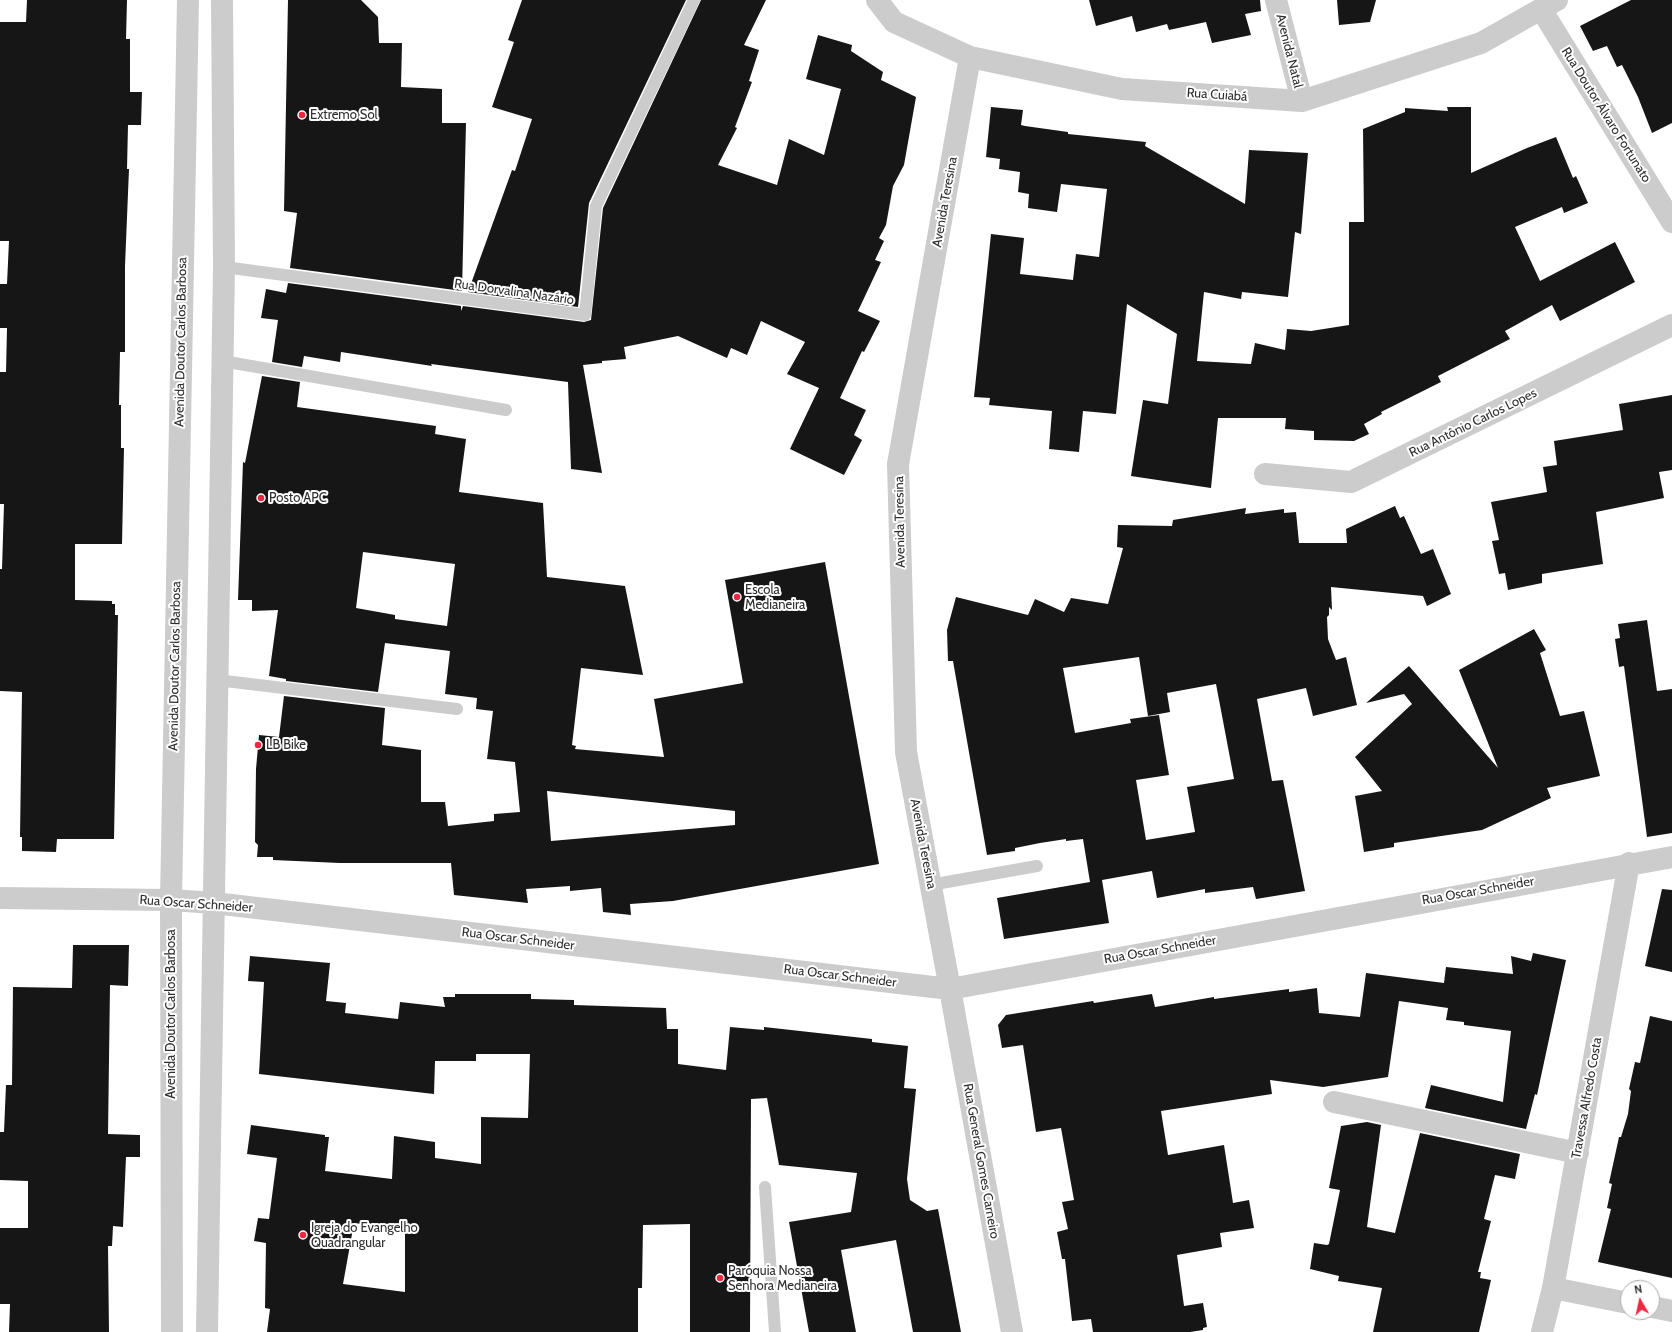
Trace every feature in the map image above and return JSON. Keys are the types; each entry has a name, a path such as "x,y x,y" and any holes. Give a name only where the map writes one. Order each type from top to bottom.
{"street":[{"name":"Avenida Doutor Carlos Barbosa","path":"172,1332 171,900 188,0"},
{"path":"207,1332 224,267 222,0"},
{"name":"Rua Cuiabá","path":"877,0 894,22 970,56 1122,89 1302,102 1481,43 1549,5"},
{"name":"Avenida Natal","path":"1276,0 1302,102"},
{"name":"Rua Doutor Álvaro Fortunato","path":"1549,5 1672,222"},
{"name":"Avenida Teresina","path":"950,989 906,752 898,464 970,56"},
{"name":"Rua Antônio Carlos Lopes","path":"1265,474 1351,482 1672,326"},
{"name":"Rua Oscar Schneider","path":"0,898 171,900 214,903 950,989 1629,863 1672,857"},
{"name":"Travessa Alfredo Costa","path":"1542,1332 1553,1288 1629,863"},
{"name":"Rua General Gomes Carneiro","path":"950,989 1012,1332"},
{"path":"1334,1102 1578,1153"},
{"path":"1553,1288 1620,1301"},
{"path":"1660,1309 1672,1311"}],"lane":[{"name":"Rua Dorvalina Nazário","path":"224,267 585,315 596,206 694,0"},
{"path":"222,361 506,410"},
{"path":"217,680 457,709"},
{"path":"930,885 1037,866"},
{"path":"765,1187 774,1332"}],"building":[{"path":"27,0 127,0 126,39 130,39 130,92 142,92 141,125 128,125 127,169 129,169 125,266 125,352 120,352 119,405 121,405 121,448 124,448 122,544 75,544 75,600 112,601 112,604 115,604 115,615 118,615 114,839 57,839 56,852 22,851 22,837 20,837 22,692 0,691 0,569 2,569 4,504 0,504 0,372 6,372 7,328 0,328 0,284 7,284 9,241 0,241 0,22 26,22"},
{"path":"288,0 361,0 378,17 379,43 402,43 401,87 442,89 442,123 466,123 462,291 290,268 297,213 284,211"},
{"path":"522,0 686,0 589,203 578,307 468,292 512,170 515,171 532,119 492,107 514,42 508,40"},
{"path":"701,0 766,0 744,45 759,50 749,81 752,82 735,127 737,128 718,165 777,185 789,139 824,155 841,89 806,79 818,35 852,45 851,51 883,72 881,80 916,97 904,165 893,186 886,225 879,238 884,241 875,260 881,262 858,311 880,321 864,352 862,351 840,398 866,410 854,435 862,440 844,475 790,449 819,388 787,374 805,342 761,321 747,355 731,348 727,358 678,336 624,347 626,359 602,361 602,363 583,365 602,473 571,469 568,382 431,364 432,366 341,352 340,362 304,356 302,367 272,362 278,320 261,318 266,289 286,293 288,283 461,306 461,311 463,306 584,322 591,320 603,208"},
{"path":"1089,0 1260,0 1261,11 1245,14 1251,35 1212,43 1206,22 1169,30 1167,24 1136,32 1132,16 1096,26"},
{"path":"1337,0 1376,0 1370,22 1339,25"},
{"path":"1631,0 1672,0 1672,123 1652,133 1638,97 1622,65 1617,67 1607,46 1593,51 1580,26"},
{"path":"991,107 1023,110 1021,125 1025,126 1068,132 1068,134 1146,142 1145,146 1245,204 1249,150 1308,153 1301,234 1295,232 1288,297 1242,292 1241,299 1204,292 1197,361 1251,364 1255,343 1285,350 1287,329 1311,331 1349,325 1349,222 1364,222 1363,129 1405,112 1405,108 1448,111 1447,107 1471,107 1471,173 1556,137 1573,178 1576,176 1588,203 1564,213 1562,207 1515,227 1540,281 1615,242 1635,282 1560,321 1552,305 1505,331 1510,339 1438,376 1441,382 1381,412 1382,414 1364,424 1369,434 1354,441 1314,440 1314,431 1285,429 1286,418 1218,418 1211,488 1131,476 1143,400 1168,404 1177,334 1127,304 1116,414 1083,411 1079,452 1049,449 1052,411 989,405 990,398 974,397 991,234 1024,238 1020,274 1073,280 1076,254 1099,257 1107,189 1061,184 1057,212 1028,208 1029,194 1018,192 1020,172 999,169 1000,159 986,157"},
{"path":"262,376 300,382 297,407 436,426 435,434 466,439 459,492 543,503 547,577 625,586 643,675 581,668 572,745 576,746 575,749 664,757 654,699 743,683 725,580 825,562 879,864 673,901 630,904 631,915 603,912 601,888 570,891 570,886 526,889 528,903 454,895 451,863 340,863 273,860 273,857 257,857 258,845 255,842 256,769 259,735 279,737 284,696 385,708 382,745 421,750 421,802 445,802 448,826 494,821 494,814 520,812 515,762 487,759 493,711 476,709 477,698 445,694 450,651 385,643 378,692 286,681 286,679 269,676 278,610 252,611 252,600 238,600 243,462 245,463","holes":["363,552 455,564 447,626 395,619 395,615 356,608","547,791 735,811 735,825 551,841"]},
{"path":"1672,395 1672,470 1659,472 1664,498 1596,512 1603,564 1542,574 1542,583 1508,590 1505,573 1499,574 1492,541 1499,540 1491,502 1547,492 1543,467 1557,465 1554,441 1623,430 1619,404"},
{"path":"1395,506 1400,518 1404,516 1421,554 1433,549 1451,594 1427,606 1423,596 1331,587 1332,610 1329,607 1329,615 1327,617 1328,639 1336,660 1346,657 1357,705 1313,716 1306,688 1257,699 1272,781 1283,780 1305,891 1256,899 1253,887 1205,893 1205,889 1157,898 1152,871 1102,880 1109,923 1004,939 997,898 1090,882 1083,839 1066,841 1066,839 1040,843 1015,848 1015,851 987,855 953,661 948,661 947,630 956,597 1028,615 1035,599 1064,612 1071,598 1108,604 1123,548 1117,547 1118,525 1172,526 1173,520 1246,508 1245,514 1284,509 1284,513 1296,512 1299,543 1347,543 1346,529","holes":["1139,657 1148,716 1170,712 1167,693 1216,684 1234,779 1187,787 1195,832 1146,840 1136,780 1169,775 1159,715 1130,719 1131,723 1075,733 1063,668"]},
{"path":"1647,620 1657,691 1672,689 1672,833 1647,837 1624,666 1619,667 1615,639 1620,638 1618,624"},
{"path":"1534,629 1546,650 1540,653 1560,716 1584,711 1600,776 1547,788 1551,798 1482,830 1394,843 1394,847 1364,852 1355,796 1382,791 1355,757 1412,704 1404,694 1366,703 1409,666 1498,768 1459,670"},
{"path":"1662,889 1672,890 1672,972 1645,966"},
{"path":"73,945 129,945 128,986 110,985 108,1134 140,1135 140,1157 126,1157 123,1227 113,1226 112,1246 108,1246 109,1332 9,1332 10,1304 0,1304 0,1228 28,1228 28,1181 0,1180 0,1132 4,1132 6,1085 12,1085 13,987 72,988"},
{"path":"1533,953 1566,960 1537,1095 1535,1094 1526,1129 1425,1108 1431,1085 1503,1102 1511,1031 1464,1025 1464,1022 1446,1020 1448,1008 1399,1001 1388,1077 1323,1087 1270,1080 1272,1094 1161,1111 1168,1155 1224,1145 1233,1203 1249,1200 1254,1228 1220,1233 1222,1247 1177,1255 1184,1306 1203,1303 1207,1327 1203,1328 1203,1330 1190,1332 1093,1332 1091,1319 1072,1321 1065,1259 1062,1259 1057,1232 1068,1229 1062,1202 1074,1200 1061,1128 1036,1132 1023,1045 1002,1048 998,1025 1006,1015 1093,1001 1094,1003 1152,994 1155,1007 1214,997 1214,999 1289,989 1289,992 1317,988 1319,1013 1360,1017 1366,973 1444,983 1446,967 1513,974 1511,956 1531,961"},
{"path":"250,956 330,963 326,1001 346,1003 345,1013 398,1019 400,1002 445,1007 443,997 455,997 455,994 531,994 531,999 574,1000 574,1005 666,1008 667,1029 678,1029 678,1064 726,1070 730,1027 764,1030 764,1027 872,1039 872,1042 908,1046 904,1088 916,1089 907,1179 910,1200 927,1211 938,1209 961,1332 913,1332 896,1240 841,1250 856,1332 809,1332 789,1222 851,1212 857,1173 779,1165 767,1098 751,1099 750,1332 690,1332 690,1224 643,1225 642,1288 638,1288 638,1332 267,1332 270,1309 265,1308 266,1243 254,1241 258,1218 269,1219 277,1158 247,1154 251,1125 325,1135 325,1137 329,1137 325,1171 392,1179 394,1136 435,1142 435,1158 481,1164 481,1117 528,1118 530,1054 476,1054 476,1061 435,1061 434,1094 259,1074 264,982 248,981","holes":["354,1223 405,1229 405,1292 343,1284"]},
{"path":"1650,1016 1672,1021 1672,1278 1598,1262 1611,1209 1607,1208 1612,1184 1609,1183 1619,1137 1621,1137 1628,1114 1631,1091 1629,1089 1635,1062 1640,1063"},
{"path":"1367,1122 1381,1125 1367,1227 1395,1233 1420,1133 1520,1154 1515,1179 1495,1175 1484,1219 1491,1221 1478,1272 1481,1272 1480,1278 1491,1280 1479,1332 1373,1332 1382,1288 1338,1281 1339,1276 1310,1269 1314,1243 1329,1244 1340,1190 1329,1188 1341,1126"}],"place":[{"name":"Extremo Sol","path":"302,115"},
{"name":"Posto APC","path":"261,498"},
{"name":"Escola Medianeira","path":"737,597"},
{"name":"LB Bike","path":"258,745"},
{"name":"Igreja do Evangelho Quadrangular","path":"303,1235"},
{"name":"Paróquia Nossa Senhora Medianeira","path":"720,1278"}]}
